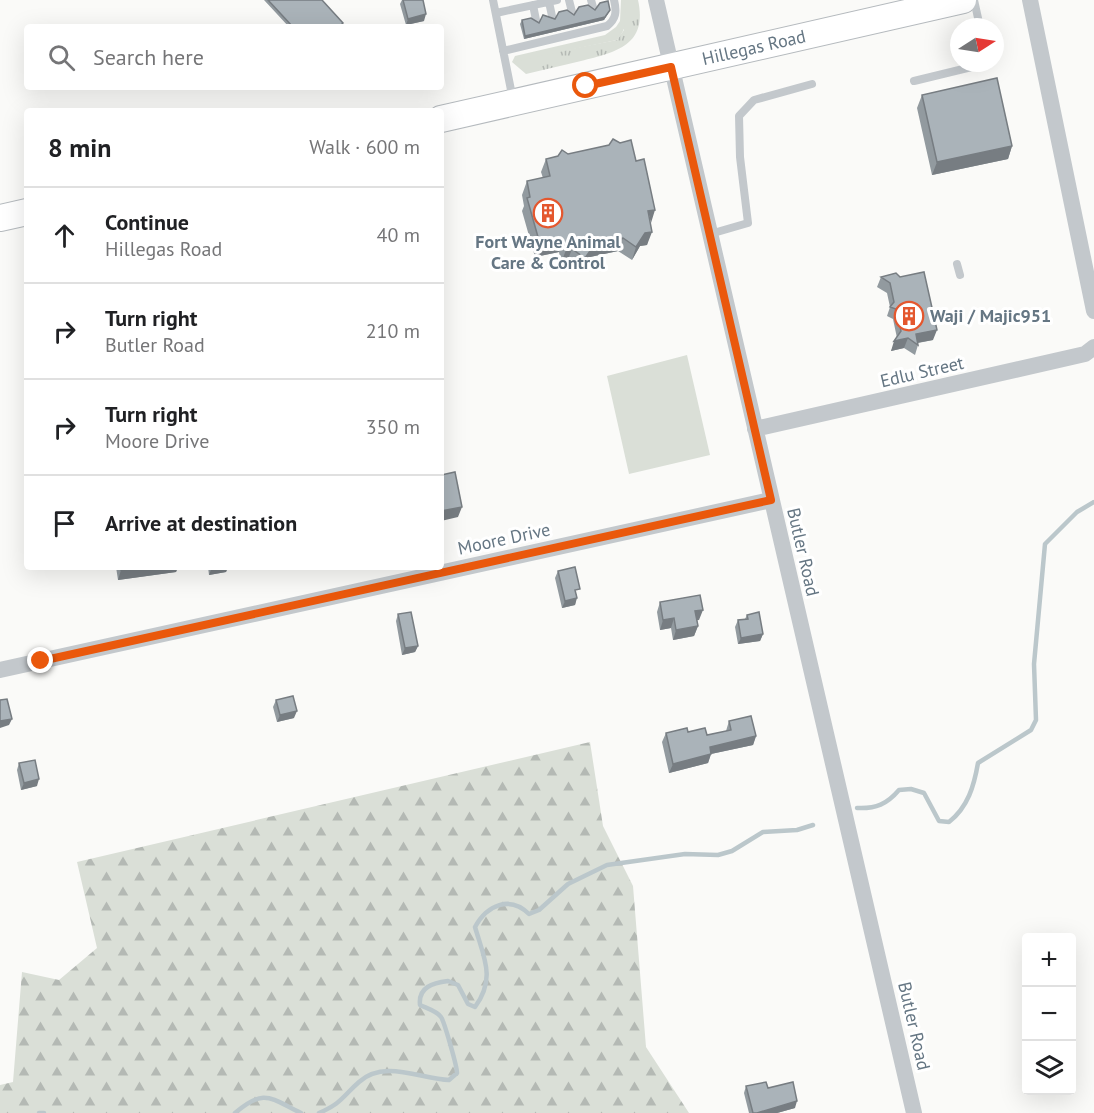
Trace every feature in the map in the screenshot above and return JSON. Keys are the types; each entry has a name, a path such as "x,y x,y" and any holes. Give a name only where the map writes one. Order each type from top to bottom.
{"main road":[{"name":"Hillegas Road","path":"444,118 960,1"},
{"path":"0,218 24,213"}],"street":[{"name":"Butler Road","path":"656,0 914,1113"},
{"path":"1030,0 1094,311"},
{"name":"Edlu Street","path":"755,429 1085,354 1094,347"},
{"name":"Moore Drive","path":"0,670 771,500"}],"lane":[{"path":"493,0 514,103"},
{"path":"569,0 572,12"},
{"path":"502,51 576,30 597,26 607,27 614,21 614,0"},
{"path":"496,13 553,1 552,16"},
{"path":"960,1 973,18"},
{"path":"533,5 536,20"},
{"path":"914,81 951,72"},
{"path":"710,234 748,223 739,146 739,116 754,100 812,84"},
{"path":"957,264 960,275"}],"green space":[{"path":"621,0 624,0 626,21 617,40 512,62 515,56 605,35 620,21"},
{"path":"624,0 638,0 640,15 634,37 617,50 594,58 526,74 512,62 617,40 624,30"},
{"path":"687,355 710,455 629,474 607,376"},
{"path":"590,742 603,826 633,886 646,1047 689,1113 0,1113 0,1085 13,1082 22,972 59,980 97,948 77,862"}],"building":[{"path":"268,0 322,0 343,23 342,24 290,24"},
{"path":"403,0 423,0 426,14 408,19"},
{"path":"608,1 610,10 605,17 525,36 522,20 531,18 539,23 543,15 555,19 559,12 567,10 574,15 579,7 588,5 595,10 600,3"},
{"path":"997,78 1012,146 937,162 922,95"},
{"name":"Fort Wayne Animal Care & Control","path":"613,139 620,143 631,140 636,161 644,159 655,210 648,211 652,232 645,233 636,247 623,238 595,244 585,258 572,249 566,250 563,239 540,244 527,198 530,197 527,181 550,176 546,159 558,156 562,150 568,154 609,145"},
{"name":"Waji / Majic951","path":"924,272 937,330 916,334 918,345 908,338 894,341 901,331 896,309 890,307 894,302 890,283 881,277 896,273 900,277"},
{"path":"455,472 462,507 444,510 444,474"},
{"path":"575,567 580,589 575,590 577,598 565,601 558,571"},
{"path":"700,595 703,610 695,611 698,626 676,630 674,618 663,620 660,602"},
{"path":"411,612 418,646 405,648 398,614"},
{"path":"759,612 763,634 741,638 738,620 748,619 747,615"},
{"path":"293,696 297,711 280,715 276,700"},
{"path":"7,699 12,719 0,721 0,700"},
{"path":"751,716 756,736 710,747 711,754 673,764 666,733 687,728 688,732 705,728 707,735 731,730 729,721"},
{"path":"35,760 39,779 24,783 19,763"},
{"path":"766,1082 768,1088 793,1082 797,1101 753,1113 746,1086"}],"waterway":[{"path":"857,808 881,805 899,790 911,789 924,793 939,821 949,822 961,810 969,796 978,763 1031,730 1036,720 1034,664 1045,544 1077,512 1094,502"},
{"path":"319,1113 337,1103 369,1075 391,1071 449,1080 457,1073 441,1017 420,1005 421,994 428,987 448,981 458,985 468,1004 475,1007 481,997 487,977 475,927 492,908 499,905 514,905 529,914 539,910 568,884 607,865 685,854 718,855 732,851 763,832 797,830 813,825"},
{"path":"235,1113 245,1105 261,1098 275,1100 301,1113"},
{"path":"39,1113 44,1113"}],"place":[{"name":"Fort Wayne Animal Care & Control","path":"548,213"},
{"name":"Waji / Majic951","path":"909,316"}],"route":[{"path":"41,661 771,500 671,67 586,86"}]}
